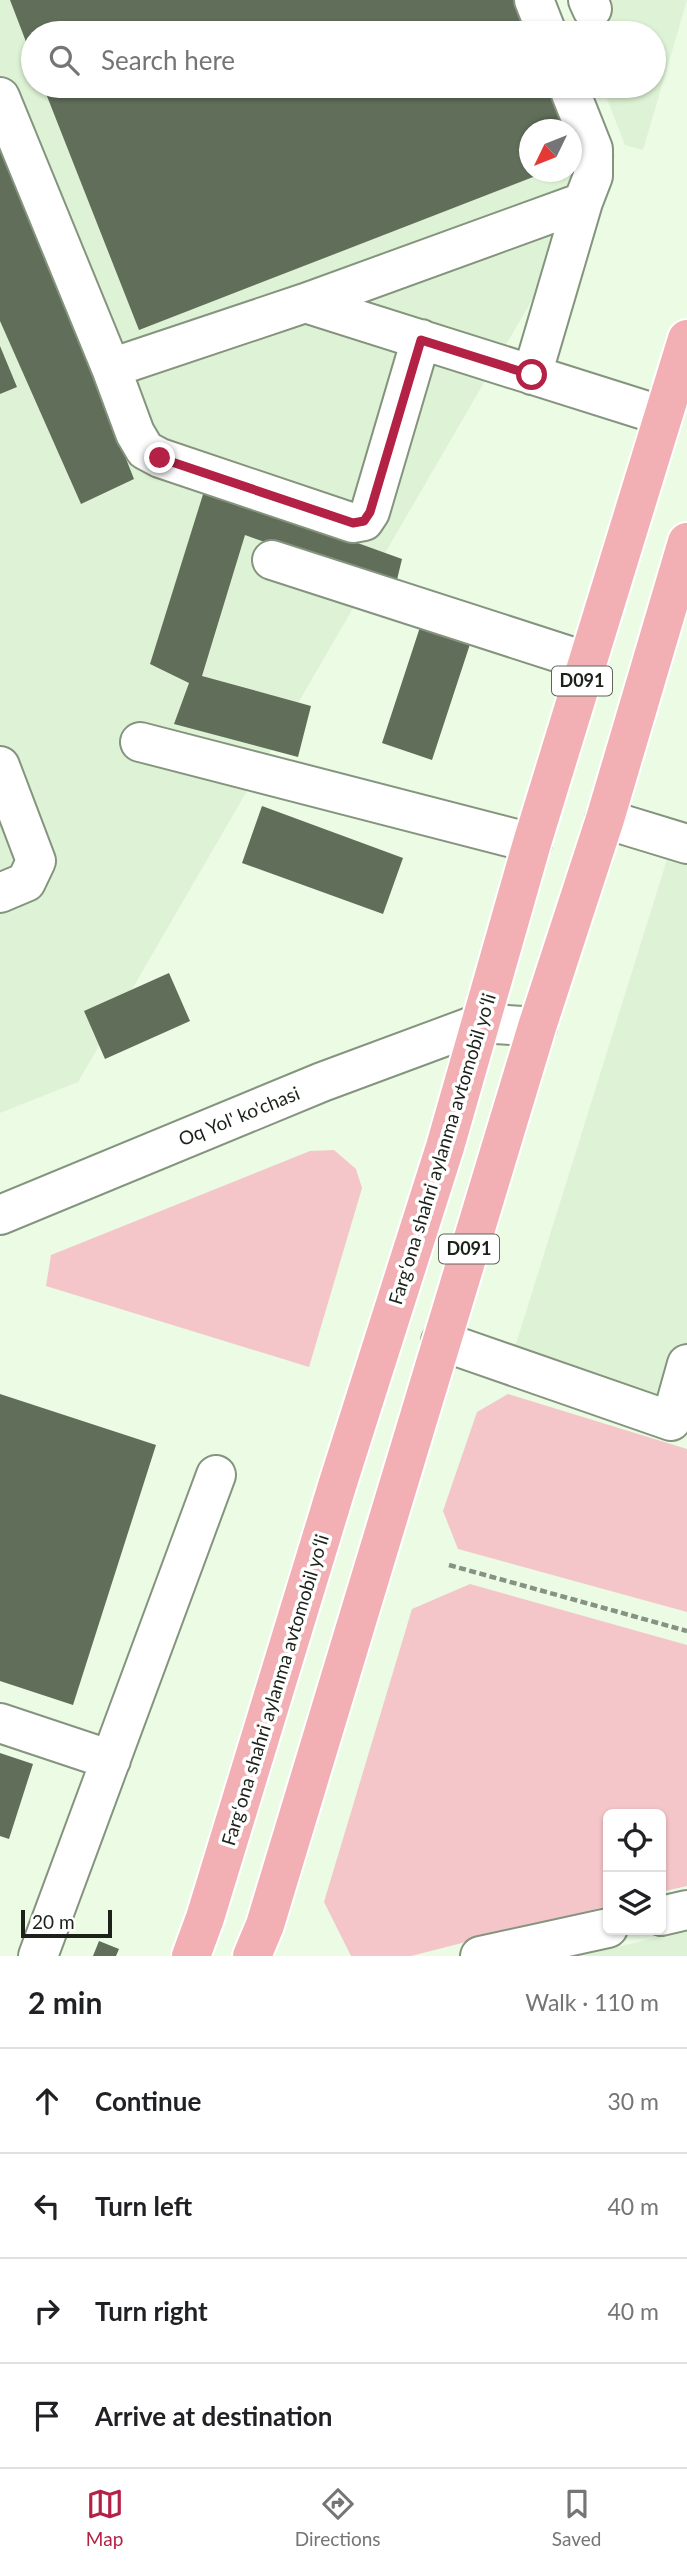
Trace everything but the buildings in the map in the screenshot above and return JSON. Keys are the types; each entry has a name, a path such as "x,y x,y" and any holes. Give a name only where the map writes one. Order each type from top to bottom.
{"highway":[{"name":"Fargʻona shahri aylanma avtomobil yoʻli","path":"191,1956 445,1147 532,843 687,339"},
{"name":"D091","path":"252,1956 265,1925 537,1027 605,819 685,557"}],"street":[{"path":"534,0 542,21"},
{"path":"0,97 135,433 145,450 160,458 353,523 364,521 370,512 421,340"},
{"path":"532,375 593,176 593,149 573,98"},
{"path":"111,368 305,303 583,202"},
{"path":"305,303 663,416"},
{"path":"272,559 588,662"},
{"path":"140,743 532,843"},
{"path":"0,766 36,862 26,882 0,893"},
{"path":"605,819 687,844"},
{"path":"481,1023 537,1027"},
{"name":"Oq Yol' ko'chasi","path":"0,1215 322,1082 481,1023"},
{"path":"441,1341 679,1424 687,1364"},
{"path":"38,1956 216,1475"},
{"path":"0,1723 111,1760"},
{"path":"666,1915 687,1910"},
{"path":"480,1956 603,1929"}],"path":[{"path":"449,1564 687,1631"}],"shaded area":[{"path":"0,0 553,0 561,21 21,21 21,98 592,98 615,157 78,1082 0,1113"},
{"path":"568,0 687,0 666,72 666,21 576,21"},
{"path":"607,98 658,98 643,150 625,145"},
{"path":"679,821 687,823 687,1433 506,1376"},
{"path":"334,1150 356,1169 362,1188 309,1367 46,1286 51,1255 310,1151"},
{"path":"508,1394 687,1449 687,1612 458,1549 443,1511 477,1412"},
{"path":"470,1584 687,1645 687,1886 666,1891 666,1809 603,1809 603,1907 411,1956 351,1956 324,1902 412,1609"},
{"path":"687,1930 687,1956 581,1956"}],"route":[{"path":"160,458 353,523 364,521 370,512 421,340 532,375"}]}
